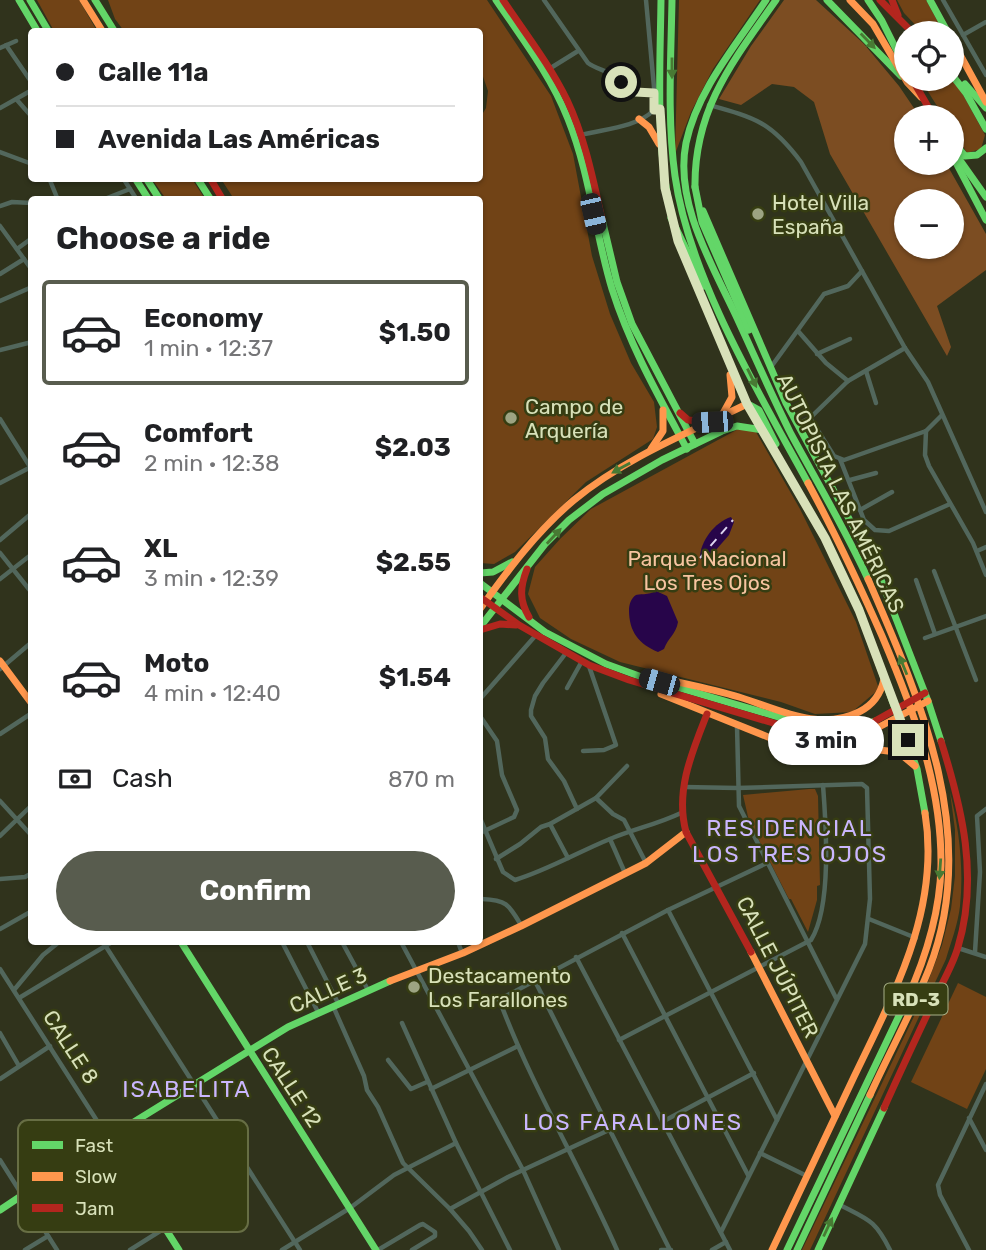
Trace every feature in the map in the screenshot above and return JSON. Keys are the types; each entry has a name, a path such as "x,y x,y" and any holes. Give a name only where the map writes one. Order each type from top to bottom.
{"main road":[{"path":"19,0 36,28"},
{"path":"30,0 47,28"},
{"path":"83,0 100,28"},
{"path":"95,0 112,28"},
{"path":"662,0 657,109 665,188 678,241 747,404 825,538 859,610 917,769 926,810 928,848 923,904 916,938 888,1005 772,1250"},
{"name":"AUTOPISTA LAS AMÉRICAS","path":"672,0 672,166 679,203 689,234 732,338 767,409 839,541 868,604 918,730 935,789 941,831 939,891 927,947 887,1041 787,1250"},
{"name":"AUTOPISTA LAS AMÉRICAS","path":"766,0 707,93 687,135 684,163 688,200 699,235 773,398 854,549 884,617 937,761 946,801 950,841 947,898 929,968 797,1250"},
{"path":"773,398 756,350 702,222 695,187 694,148 709,105 731,66 776,0"},
{"path":"827,0 894,66"},
{"path":"850,0 873,24 894,57"},
{"path":"868,0 894,47"},
{"path":"880,0 901,21"},
{"path":"892,0 903,21"},
{"path":"930,0 941,21"},
{"path":"499,1 573,113 619,289 640,341 695,444"},
{"path":"964,62 986,102"},
{"path":"546,71 573,131 616,303 628,333 687,449"},
{"path":"964,86 986,108"},
{"path":"964,90 986,130"},
{"path":"639,120 649,127 662,149"},
{"path":"964,155 977,155 986,148"},
{"path":"964,166 986,197"},
{"path":"962,175 986,220"},
{"path":"695,187 770,368 797,425 860,536 890,601 927,697 959,799 968,860 966,911 958,948 818,1250"},
{"path":"671,218 732,338"},
{"path":"721,345 733,386 732,400 721,417"},
{"path":"642,457 658,443 665,428 659,396"},
{"path":"669,399 688,420 712,422"},
{"path":"483,572 493,572 506,567 573,501 612,473 747,404 755,407 762,415 785,468"},
{"path":"483,624 529,563 568,521 588,505 695,444 737,426 763,430"},
{"path":"483,598 492,592 518,557"},
{"path":"529,563 520,587 520,595 524,610 533,623"},
{"path":"483,585 533,623 572,647 625,671 810,734 838,738 866,733 927,697"},
{"path":"483,600 519,625 585,663 737,726 777,739 897,753 908,759 917,769"},
{"path":"483,627 500,624 519,625"},
{"path":"1,665 28,699"},
{"path":"625,671 707,688 806,718 824,720 848,718 868,707 880,694 884,675"},
{"path":"629,681 739,714"},
{"path":"707,714 752,714"},
{"name":"CALLE JÚPITER","path":"707,714 688,762 681,813 686,832 835,1116"},
{"name":"CALLE 3","path":"483,944 646,863 686,832"},
{"name":"CALLE 12","path":"183,945 377,1250"},
{"name":"CALLE 3","path":"136,1120 248,1051 318,1012 480,945"},
{"name":"CALLE 3","path":"0,1210 18,1199"},
{"name":"CALLE 8","path":"168,1232 179,1250"}],"street":[{"path":"544,0 588,63 616,77 628,88 641,93 654,93"},
{"path":"580,135 639,120 657,109 646,0"},
{"path":"943,0 955,21"},
{"path":"964,34 986,22"},
{"path":"964,37 986,75"},
{"path":"16,41 2,46 28,78"},
{"path":"546,71 578,51"},
{"path":"0,108 28,93"},
{"path":"17,100 28,112"},
{"path":"709,105 754,118 783,139 801,162 905,348 928,382 986,512"},
{"path":"0,152 28,162"},
{"path":"126,182 134,196"},
{"path":"112,196 130,189"},
{"path":"0,206 12,202 28,202"},
{"path":"0,226 28,264"},
{"path":"17,249 28,241"},
{"path":"0,274 24,259"},
{"path":"770,368 824,294 848,286 862,271"},
{"path":"0,300 28,289"},
{"path":"798,331 817,354 848,381"},
{"path":"817,354 850,340"},
{"path":"0,350 28,343"},
{"path":"797,425 810,418 848,381 905,348"},
{"path":"866,371 876,403"},
{"path":"840,460 926,431 942,415"},
{"path":"810,418 840,460 860,510 872,528 889,531 950,504"},
{"path":"0,419 3,430 28,464"},
{"path":"926,431 927,460 977,551 986,575"},
{"path":"0,483 28,469"},
{"path":"850,480 876,473"},
{"path":"860,510 892,492"},
{"path":"0,540 28,516"},
{"path":"977,551 986,547"},
{"path":"0,553 28,588"},
{"path":"0,579 28,557"},
{"path":"934,571 976,680"},
{"path":"916,580 935,634"},
{"path":"925,638 986,616"},
{"path":"483,696 536,635"},
{"path":"1,665 28,645"},
{"path":"566,653 539,689 531,716 545,737 548,758 564,781 577,808"},
{"path":"567,688 585,663"},
{"path":"583,751 604,750 617,745 585,663"},
{"path":"0,734 28,715"},
{"path":"483,720 497,741 502,775 517,810 514,817 483,832"},
{"path":"737,726 739,806 836,999"},
{"path":"496,859 541,827 596,798 627,766"},
{"path":"684,787 862,784 867,788 869,919 865,944 721,1231"},
{"path":"619,1040 807,942 816,930 823,898 823,785"},
{"path":"596,798 624,820 646,863"},
{"path":"0,801 28,830"},
{"path":"0,836 28,808"},
{"path":"975,952 983,872 977,816 986,809"},
{"path":"483,834 503,872 515,880 610,839 656,825 681,813"},
{"path":"550,824 568,858"},
{"path":"610,839 625,874"},
{"path":"481,1005 499,999 622,933 767,863"},
{"path":"0,879 28,875"},
{"path":"483,899 503,901 521,926"},
{"path":"668,910 777,1120"},
{"path":"0,929 28,913"},
{"path":"869,919 916,938"},
{"path":"622,933 749,1176"},
{"path":"14,990 43,955 55,945"},
{"path":"19,998 101,945"},
{"path":"105,945 216,1120"},
{"path":"284,945 318,1012"},
{"path":"308,945 335,1004 368,1090 402,1162 450,1209 470,1231 482,1250"},
{"path":"344,945 368,991"},
{"path":"403,945 523,1170 559,1250"},
{"path":"459,945 463,953"},
{"path":"958,948 986,957"},
{"path":"576,957 730,1250"},
{"name":"CALLE 8","path":"0,969 97,1120"},
{"path":"534,979 671,1250 662,1250"},
{"path":"499,999 518,1046 592,1192 617,1250"},
{"path":"402,1023 456,1143 510,1250"},
{"path":"0,1033 19,1066"},
{"path":"0,1079 50,1046"},
{"path":"431,1089 518,1046"},
{"path":"388,1060 411,1089 428,1082"},
{"path":"662,1122 754,1073"},
{"path":"969,1250 940,1195 938,1185 986,1084"},
{"path":"969,1118 986,1150"},
{"path":"450,1209 609,1129"},
{"path":"282,1250 349,1208 394,1175 456,1143"},
{"path":"760,1153 807,1176"},
{"path":"0,1160 18,1189"},
{"path":"248,1169 300,1250"},
{"path":"839,1205 866,1218 879,1228 890,1250"},
{"path":"377,1250 421,1224 435,1234 412,1250"},
{"path":"45,1232 57,1250"},
{"path":"130,1250 159,1232"},
{"path":"25,1250 48,1236"},
{"path":"712,1250 726,1242"}],"green space":[{"path":"37,0 79,0 95,28 52,28"},
{"path":"108,0 487,0 551,96 573,154 592,256 610,314 631,363 654,402 657,427 653,439 586,482 515,552 494,564 483,563 483,196 232,196 223,182 483,182 483,113 488,91 483,77 483,28 122,28"},
{"path":"679,0 760,0 713,69 691,112 675,154"},
{"path":"897,0 926,0 937,21 912,21"},
{"path":"928,91 961,91 985,135 981,149 967,153 964,148 964,105 936,105"},
{"path":"154,182 194,182 203,196 164,196"},
{"name":"Parque Nacional Los Tres Ojos","path":"740,428 756,432 800,509 856,622 879,689 852,712 815,714 781,702 620,662 571,639 540,618 528,594 535,567 591,509"},
{"path":"815,789 818,796 820,885 817,886 817,900 808,932 749,821 743,795"},
{"path":"950,792 960,848 961,892 958,919 946,959 810,1250 802,1250 918,1008 942,945 951,909 955,876 955,830"},
{"path":"958,983 986,997 986,1069 967,1109 911,1082"}],"shaded area":[{"path":"784,0 816,0 864,44 894,80 894,91 902,91 912,105 894,105 894,175 953,175 961,189 894,189 894,259 964,259 964,195 986,234 986,270 937,306 951,347 947,356 830,154 814,102 794,87 772,84 741,105 719,99 751,46"},
{"path":"731,517 734,522 729,535 708,559 700,558 710,533 719,523"},
{"path":"656,591 667,596 678,622 664,649 658,652 636,636 629,610 636,595"}],"ferry route":[{"path":"700,558 733,520"}],"traffic: fast":[{"path":"19,0 36,28"},
{"path":"30,0 47,28"},
{"path":"95,0 112,28"},
{"path":"496,0 545,72 568,119 582,161 606,268 619,310 646,371 687,449"},
{"path":"661,0 661,140 673,223"},
{"path":"672,0 671,132 675,176 683,214 695,254 728,334 808,483"},
{"path":"766,0 719,68 699,104 686,143 686,188 698,234 707,256 791,434 868,579"},
{"path":"695,187 696,159 709,110 731,65 776,0"},
{"path":"827,0 894,69"},
{"path":"868,0 894,45"},
{"path":"930,0 941,21"},
{"path":"965,84 986,108"},
{"path":"964,90 986,129"},
{"path":"964,155 977,155 986,148"},
{"path":"964,166 986,197"},
{"path":"962,175 986,220"},
{"path":"138,182 146,196"},
{"path":"149,182 157,196"},
{"path":"200,182 208,196"},
{"path":"695,187 702,222 749,330"},
{"path":"703,211 786,403 878,572 941,741"},
{"path":"671,218 704,286"},
{"path":"602,219 617,282 632,324 695,444"},
{"path":"747,404 825,538 859,609 917,769 925,813"},
{"path":"748,404 759,410 776,444"},
{"path":"483,623 545,544 569,520 603,494 662,460 722,431 737,426 763,430"},
{"path":"483,573 493,572 512,562"},
{"path":"483,585 545,632 606,664 639,676 809,726 848,729 875,721"},
{"path":"183,945 376,1250"},
{"path":"137,1120 288,1027 390,981"},
{"path":"787,1250 907,999"},
{"path":"797,1250 870,1095"},
{"path":"818,1250 884,1108"},
{"path":"0,1210 18,1198"},
{"path":"168,1232 179,1250"}],"traffic: slow":[{"path":"83,0 100,28"},
{"path":"850,0 873,24 907,82 921,97"},
{"path":"964,62 986,102"},
{"path":"639,119 649,127 659,144"},
{"path":"677,239 747,404"},
{"path":"721,417 732,397 730,375"},
{"path":"483,605 535,538 574,500 614,471 747,404"},
{"path":"651,449 663,431 663,410"},
{"path":"808,483 882,636 915,719 937,806 941,866 938,900 926,951 907,999"},
{"path":"868,579 907,673 938,770 947,819 949,869 943,919 929,969 870,1095"},
{"path":"0,661 28,699"},
{"path":"660,678 729,694 799,716 829,720 844,718 868,706 881,690 884,679"},
{"path":"661,694 768,737 888,751 903,756 915,766"},
{"path":"879,727 928,701"},
{"path":"772,1250 883,1017 909,952 926,884 928,849 925,813"},
{"path":"483,944 646,863 686,832"},
{"path":"390,981 480,945"},
{"path":"751,952 835,1116"}],"traffic: jam":[{"path":"503,0 567,100 584,144 602,219"},
{"path":"880,0 901,21"},
{"path":"892,0 898,15"},
{"path":"919,91 927,105"},
{"path":"212,182 221,196"},
{"path":"680,413 688,420 708,422"},
{"path":"527,569 522,593 523,605 529,617"},
{"path":"483,599 519,625 589,665 629,680 810,734 845,736 879,727"},
{"path":"483,629 500,624 516,625"},
{"path":"875,721 925,693"},
{"path":"707,714 687,772 683,817 686,832 751,952"},
{"path":"884,1108 953,960 964,921 967,895 965,843 941,741"}],"place":[{"name":"Hotel Villa España","path":"758,214"},
{"name":"Campo de Arquería","path":"511,418"},
{"name":"Destacamento Los Farallones","path":"414,987"}],"district":[{"name":"RESIDENCIAL LOS TRES OJOS","path":"790,841"},
{"name":"ISABELITA","path":"187,1089"},
{"name":"LOS FARALLONES","path":"633,1122"}],"route":[{"path":"621,82 635,92 654,93 654,110 660,109 665,188 678,241 747,404 825,538 859,610 908,740"}]}
